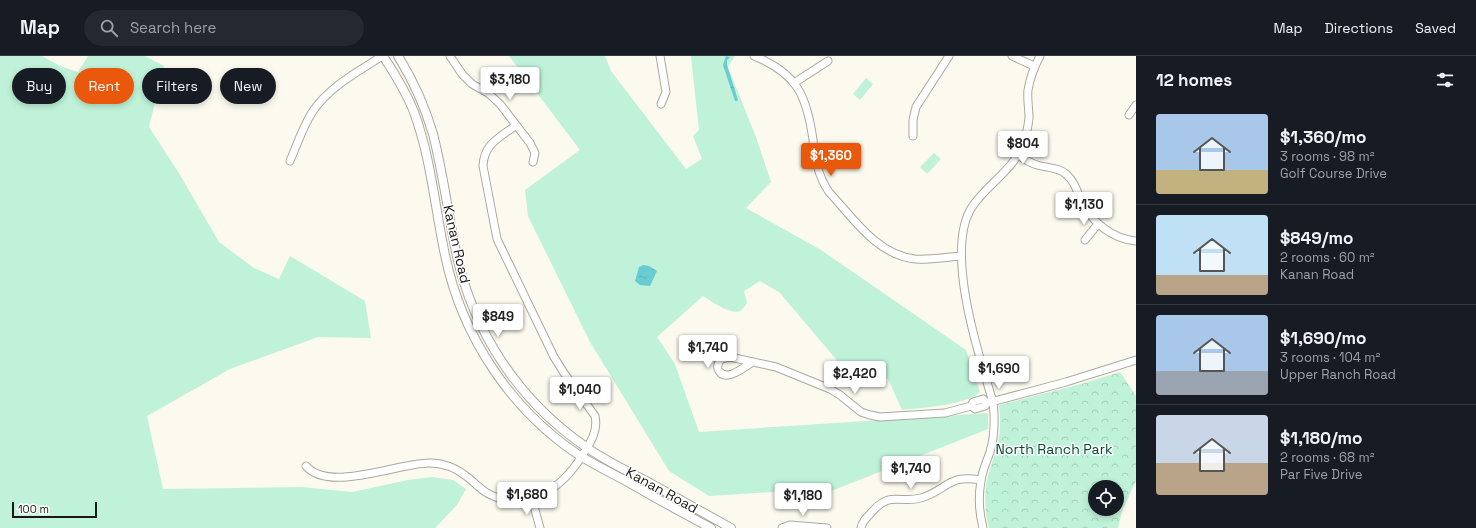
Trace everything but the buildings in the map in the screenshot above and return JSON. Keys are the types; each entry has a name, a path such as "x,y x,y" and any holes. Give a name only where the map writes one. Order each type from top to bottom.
{"main road":[{"name":"Kanan Road","path":"383,56 396,74 414,112 429,169 449,272 458,302 470,331 491,366 515,398 548,431 581,456 711,528"},
{"name":"Kanan Road","path":"398,56 405,67 421,101 433,134 460,268 480,325 500,360 523,392 542,413 587,448 731,528"}],"street":[{"path":"290,161 308,120 322,100 337,86 383,56"},
{"path":"450,56 462,74 472,84 495,98 535,153 533,162"},
{"path":"660,56 666,92 661,104"},
{"path":"754,56 777,67 794,83 802,95 808,108 815,160 823,183 867,234 884,248 907,257 926,259 961,256"},
{"path":"913,136 913,120 916,107 949,56"},
{"path":"1012,56 1034,66"},
{"path":"983,528 979,507 981,480 993,442 995,415 990,402 966,301 961,256 962,231 971,208 1009,168 1018,156 1027,132 1029,117 1028,91 1034,66 1040,56"},
{"path":"794,83 828,61"},
{"path":"1130,115 1136,105"},
{"path":"306,466 310,471 324,477 340,478 420,464 437,464 448,466 460,471 480,488 503,500 511,501 532,499 542,495 561,482 587,448 596,432 597,424 595,416 564,374 554,357 501,249 494,228 483,166 484,157 490,145 516,125"},
{"path":"1018,156 1033,164 1054,168 1067,175 1075,185 1086,210 1098,224 1115,236 1122,239 1136,241"},
{"path":"1085,240 1098,224"},
{"path":"751,363 776,367 830,389 861,412 880,417 945,413 971,406 975,409 985,406 990,402 1066,382 1136,360"},
{"path":"861,528 863,522 873,510 886,500 897,498 922,498 951,481 960,478 981,480"},
{"path":"532,499 540,528"},
{"path":"782,528 790,525 827,528"}],"green space":[{"path":"0,56 42,56 60,66 66,68 74,71 74,104 134,104 134,68 80,68 88,56 145,56 164,66 164,68 142,68 142,104 155,104 149,127 180,175 219,242 254,268 279,279 290,256 365,301 371,338 318,337 230,369 147,416 163,489 302,487 352,492 408,480 432,477 453,480 466,489 457,505 435,528 0,528"},
{"path":"509,56 605,56 611,71 686,169 702,159 693,136 699,130 691,56 735,56 728,67 756,137 771,182 746,208 821,250 966,350 980,392 965,400 955,403 902,410 888,379 841,365 779,292 760,281 744,291 747,303 740,311 736,312 726,309 703,296 657,337 675,364 699,432 988,413 988,429 821,495 773,492 709,496 669,471 590,342 528,216 525,190 580,150"},
{"path":"866,78 873,84 860,100 853,94"},
{"path":"934,153 941,159 927,174 920,167"},
{"name":"North Ranch Park","path":"1120,372 1136,396 1136,481 1124,507 1124,480 1088,480 1088,516 1121,516 1118,528 989,528 985,493 988,475 997,448 1000,432 999,405 1081,384"}],"water":[{"path":"726,56 730,57 727,60 727,65 738,100 737,101 735,101 723,65"},
{"path":"643,265 649,266 657,271 650,286 640,285 635,281 639,267"}]}
